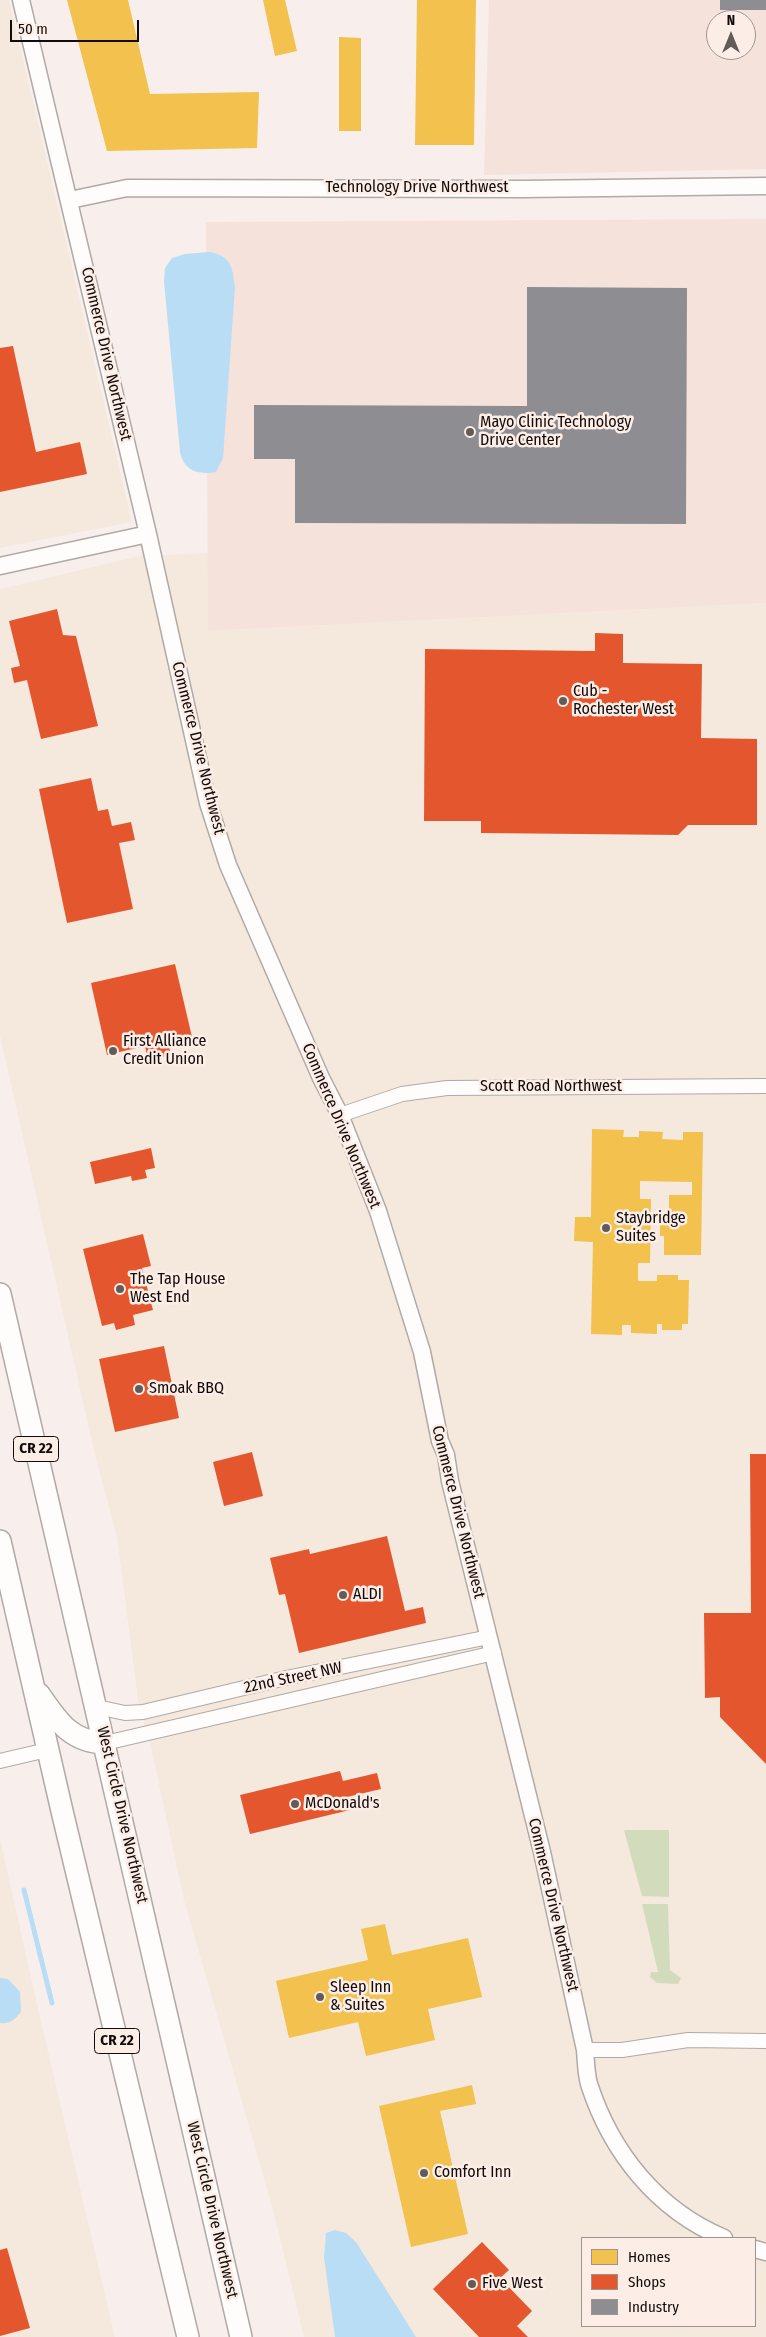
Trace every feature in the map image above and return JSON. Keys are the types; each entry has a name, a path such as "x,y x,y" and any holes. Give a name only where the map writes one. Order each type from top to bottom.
{"main road":[{"name":"West Circle Drive Northwest","path":"0,1294 241,2337"},
{"name":"CR 22","path":"0,1541 47,1750 188,2337"},
{"path":"33,1685 54,1716 67,1730 90,1743 105,1743"}],"street":[{"name":"Commerce Drive Northwest","path":"21,0 148,534 208,803 225,856 321,1078 340,1114 378,1212 422,1352 440,1441 446,1455 450,1481 542,1852 585,2050 589,2082 602,2118 618,2148 649,2187 692,2224 722,2237"},
{"name":"Technology Drive Northwest","path":"70,200 127,188 523,189 766,186"},
{"path":"0,566 148,534"},
{"name":"Scott Road Northwest","path":"340,1114 402,1094 447,1088 766,1086"},
{"name":"22nd Street NW","path":"96,1707 125,1713 144,1712 286,1678 491,1645"},
{"name":"22nd Street NW","path":"105,1743 491,1645"},
{"path":"0,1761 47,1750"},
{"path":"585,2050 622,2050 688,2040 766,2041"}],"shaded area":[{"path":"0,0 9,0 132,522 0,548"},
{"path":"489,0 766,0 766,169 484,175"},
{"path":"766,219 766,603 208,631 206,222"},
{"path":"208,553 209,631 766,603 766,2337 304,2337 273,2210 184,1900 151,1747 139,1707 117,1537 95,1455 0,1036 0,589 140,556"},
{"path":"0,1839 42,2026 115,2337 0,2337"}],"green space":[{"path":"624,1830 669,1830 669,1897 642,1896"},
{"path":"642,1904 668,1904 670,1970 681,1978 678,1984 657,1983 650,1977 651,1972 658,1972"}],"water":[{"path":"210,252 223,257 230,264 235,287 223,458 216,472 203,473 188,467 180,452 164,282 165,268 172,258 185,254"},
{"path":"0,1978 8,1979 20,1992 21,2012 7,2023 0,2023"},
{"path":"335,2230 346,2233 356,2242 416,2337 335,2337 324,2257 326,2233"}],"building: Homes":[{"path":"67,0 128,0 150,94 259,92 257,148 107,151"},
{"path":"263,0 285,0 297,51 275,56"},
{"path":"417,0 476,0 474,145 415,145"},
{"path":"339,37 361,38 361,131 339,131"},
{"path":"592,1129 624,1130 623,1137 639,1137 639,1131 663,1132 662,1139 683,1140 683,1132 703,1132 701,1255 664,1255 664,1236 660,1236 660,1214 669,1214 669,1195 692,1195 692,1182 640,1181 640,1199 651,1199 650,1263 638,1263 638,1281 657,1281 657,1275 678,1275 678,1280 689,1280 688,1324 682,1324 682,1330 662,1330 662,1324 657,1324 657,1334 631,1333 631,1325 622,1325 622,1335 591,1334 593,1242 574,1241 575,1217 591,1217"},
{"path":"385,1924 392,1955 468,1938 482,1997 428,2009 435,2040 366,2056 358,2022 289,2038 276,1981 368,1960 361,1929"},
{"name":"Comfort Inn","path":"472,2085 476,2104 440,2111 468,2234 411,2247 379,2106"}],"building: Shops":[{"path":"13,346 36,452 80,442 87,474 0,492 0,348"},
{"path":"57,609 63,635 76,636 98,726 41,739 27,680 14,683 11,668 20,666 9,621"},
{"name":"Cub - Rochester West","path":"595,633 623,634 623,663 702,664 701,738 757,739 757,825 688,825 678,835 481,833 481,821 424,821 425,649 595,651"},
{"path":"91,778 98,811 108,809 112,826 131,822 135,840 119,843 133,909 67,923 39,789"},
{"path":"175,964 192,1037 168,1042 171,1055 148,1060 145,1046 107,1055 91,983"},
{"path":"151,1148 155,1168 145,1170 147,1178 132,1181 131,1176 95,1184 90,1162"},
{"name":"The Tap House West End","path":"143,1234 151,1266 142,1268 153,1310 133,1315 135,1325 116,1330 114,1323 102,1326 83,1249"},
{"name":"Smoak BBQ","path":"164,1346 179,1418 115,1432 99,1359"},
{"path":"252,1452 263,1496 224,1506 213,1462"},
{"path":"750,1454 766,1454 766,1764 720,1717 720,1697 705,1698 704,1613 751,1613"},
{"name":"ALDI","path":"387,1536 405,1611 423,1607 426,1623 299,1653 285,1594 279,1595 270,1558 309,1549 310,1554"},
{"name":"McDonald's","path":"340,1771 343,1781 377,1773 381,1789 347,1797 350,1810 250,1834 240,1795"},
{"name":"Five West","path":"482,2242 509,2270 500,2278 532,2311 517,2326 528,2337 479,2337 433,2289"},
{"path":"7,2248 30,2328 0,2336 0,2250"}],"building: Industry":[{"path":"720,0 766,0 766,10 720,10"},
{"name":"Mayo Clinic Technology Drive Center","path":"527,287 687,288 686,524 295,523 295,459 254,459 254,405 527,406"}],"waterway":[{"path":"24,1890 52,2003"}],"place":[{"name":"Mayo Clinic Technology Drive Center","path":"470,432"},
{"name":"Cub - Rochester West","path":"563,701"},
{"name":"First Alliance Credit Union","path":"113,1051"},
{"name":"Staybridge Suites","path":"606,1228"},
{"name":"The Tap House West End","path":"120,1289"},
{"name":"Smoak BBQ","path":"139,1389"},
{"name":"ALDI","path":"343,1595"},
{"name":"McDonald's","path":"295,1804"},
{"name":"Sleep Inn & Suites","path":"320,1997"},
{"name":"Comfort Inn","path":"424,2173"},
{"name":"Five West","path":"472,2284"}]}
